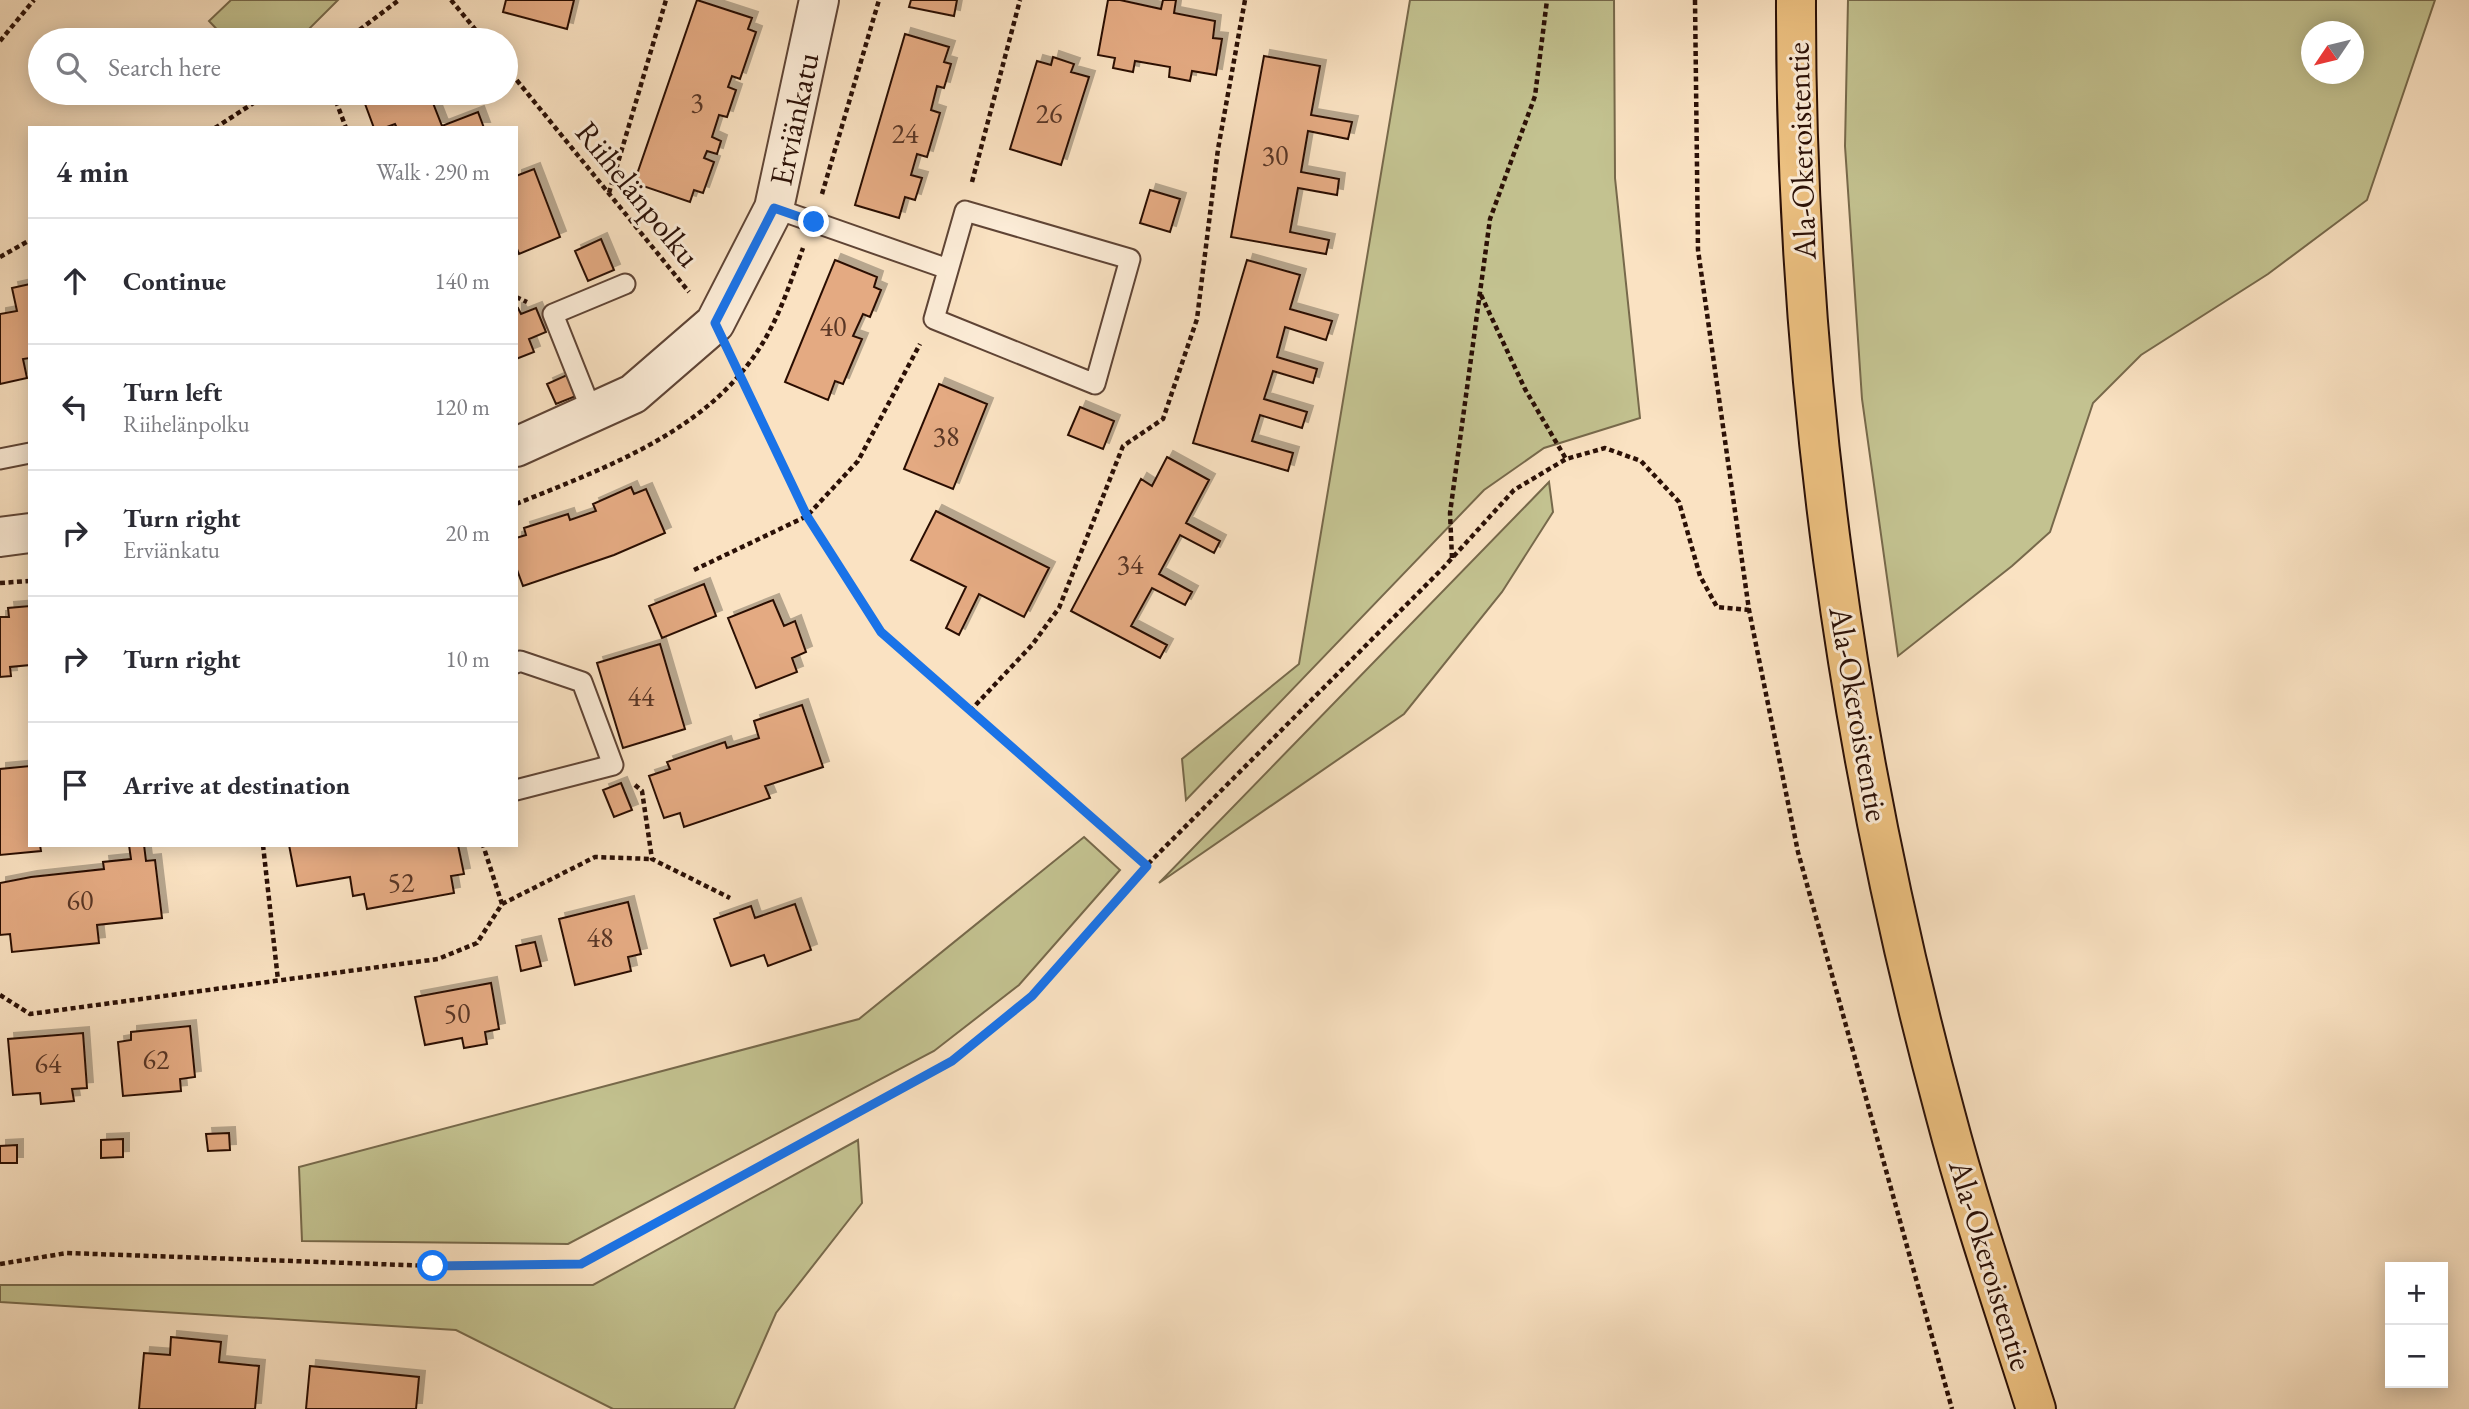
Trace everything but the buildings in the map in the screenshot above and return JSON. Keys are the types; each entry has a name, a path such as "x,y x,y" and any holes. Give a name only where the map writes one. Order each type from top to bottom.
{"main road":[{"name":"Ala-Okeroistentie","path":"1796,0 1801,191 1814,395 1831,543 1856,705 1897,918 1938,1086 1971,1206 2036,1409"}],"street":[{"name":"Erviänkatu","path":"518,446 633,394 715,323 774,208 820,0"},
{"path":"0,537 28,533"}],"lane":[{"path":"774,208 948,269"},
{"path":"965,211 1130,259 1095,384 934,319 965,211"},
{"path":"592,412 553,314 625,284"},
{"path":"0,459 28,453"},
{"path":"518,657 582,682 613,765 518,789"}],"path":[{"path":"0,41 34,0"},
{"path":"362,28 399,0"},
{"path":"451,0 474,28"},
{"path":"609,193 666,0"},
{"path":"965,211 1020,0"},
{"path":"970,711 1032,645 1059,608 1123,446 1163,419 1197,319 1219,149 1245,0"},
{"path":"1452,559 1450,513 1490,219 1535,96 1547,0"},
{"path":"1695,0 1698,250 1749,610 1798,852 1952,1409"},
{"name":"Riihelänpolku","path":"518,82 715,323 807,516 881,632 1147,866"},
{"path":"218,126 251,105"},
{"path":"337,105 344,126"},
{"path":"0,257 28,241"},
{"path":"1480,293 1525,389 1566,459"},
{"path":"694,570 807,516 858,461 934,319"},
{"path":"0,1264 67,1252 433,1266 581,1264 952,1061 1032,996 1147,866 1452,559 1514,491 1566,459 1605,448 1641,461 1679,502 1700,576 1717,607 1749,610"},
{"path":"0,583 28,581"},
{"path":"613,765 642,791 652,859"},
{"path":"263,847 278,980"},
{"path":"484,847 502,904"},
{"path":"0,995 30,1014 438,959 477,943 502,904 595,857 652,859 730,898"}],"shaded area":[{"path":"231,0 338,0 310,28 216,28 209,21"},
{"path":"1410,0 1614,0 1615,178 1640,418 1544,448 1484,490 1186,800 1182,759 1299,664"},
{"path":"1848,0 2435,0 2367,200 2268,274 2141,355 2093,403 2050,532 2012,566 1898,656 1862,399 1845,146"},
{"path":"1549,482 1553,512 1502,592 1404,714 1159,883"},
{"path":"1084,837 1120,870 1019,985 934,1051 568,1244 302,1241 299,1167 859,1019"},
{"path":"858,1140 862,1203 776,1313 734,1409 613,1409 456,1330 0,1302 0,1285 593,1285"}],"route":[{"path":"433,1266 581,1264 952,1061 1032,996 1147,866 881,632 807,516 715,323 774,208 814,222"}]}
